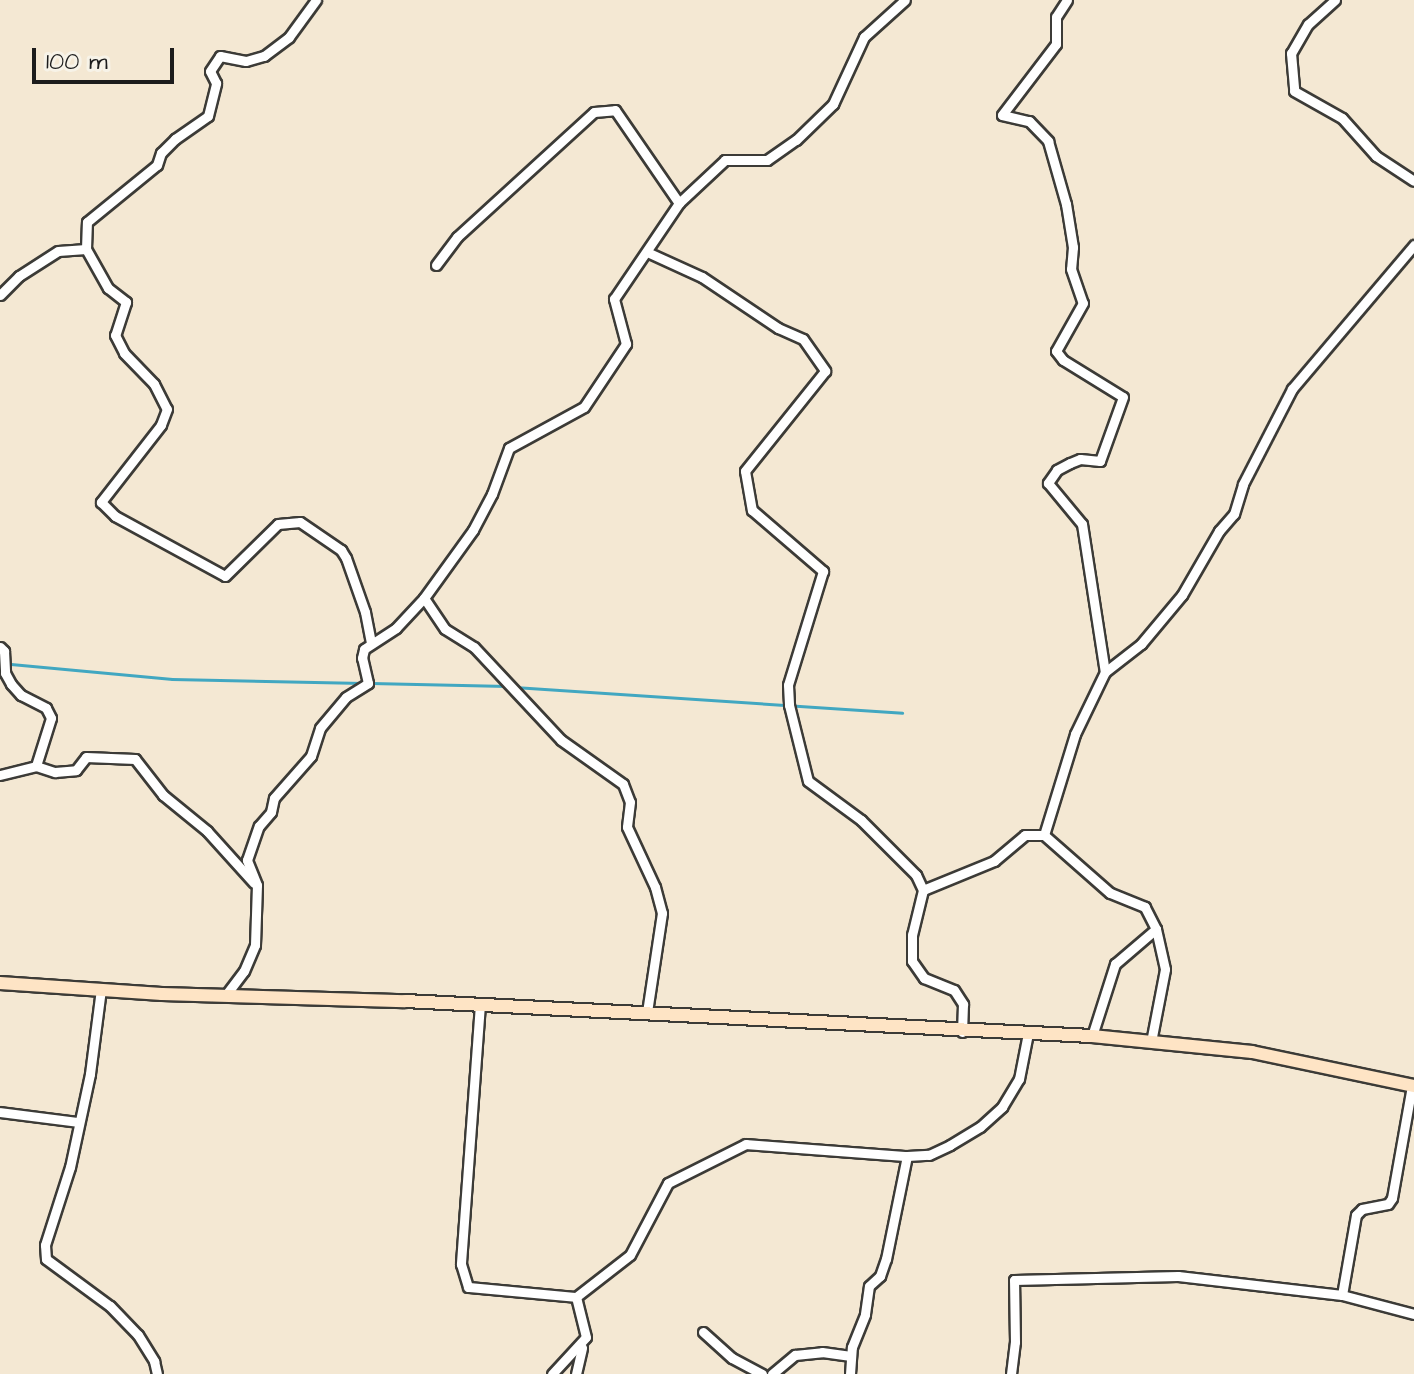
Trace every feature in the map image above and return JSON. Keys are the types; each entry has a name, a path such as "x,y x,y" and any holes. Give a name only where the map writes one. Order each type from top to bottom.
{"street":[{"path":"225,996 244,971 255,945 257,885 247,860 259,826 271,812 274,798 311,756 320,728 346,697 368,683 362,658 371,643 365,612 346,558 341,550 300,522 278,524 225,576 115,516 101,502 161,425 167,409 154,384 124,353 115,335 126,302 108,288 86,249 87,222 157,165 161,153 175,139 208,116 216,83 210,71 220,56 246,61 264,56 289,37 316,0"},
{"path":"371,643 380,641 396,628 424,598 473,530 492,494 509,448 584,407 626,344 614,299 679,203 725,160 767,160 796,140 833,104 864,37 905,0"},
{"path":"1067,0 1056,17 1056,44 1002,115 1029,121 1048,141 1066,204 1073,247 1071,269 1083,303 1056,351 1063,360 1123,397 1100,461 1080,459 1070,463 1057,470 1048,483 1082,524 1105,672"},
{"path":"1335,0 1308,24 1291,53 1294,91 1342,118 1376,156 1414,181"},
{"path":"436,265 457,237 594,112 615,110 679,203"},
{"path":"1044,835 1075,734 1105,672 1141,644 1182,595 1219,531 1234,514 1243,484 1292,389 1414,245"},
{"path":"0,295 19,276 58,251 86,249"},
{"path":"647,252 702,277 778,328 803,339 825,371 745,471 752,510 823,571 788,685 789,705 808,781 861,820 910,865 923,890 912,935 912,961 924,978 954,990 963,1004 962,1032"},
{"path":"424,598 445,629 474,647 561,740 623,784 630,802 627,827 655,887 662,913 647,1012"},
{"path":"0,647 4,651 5,673 11,684 21,695 46,708 51,718 36,766"},
{"path":"0,775 36,766 55,772 76,770 86,757 135,759 163,795 207,831 257,885"},
{"path":"923,890 994,861 1025,835 1044,835 1110,893 1145,907 1156,929 1165,969 1151,1042"},
{"path":"1092,1036 1115,964 1156,929"},
{"path":"0,983 1092,1036 1252,1052 1413,1086 1392,1198 1388,1204 1362,1209 1356,1215 1342,1295"},
{"path":"101,989 90,1074 70,1167 45,1245 46,1259 110,1306 138,1335 154,1361 157,1374"},
{"path":"480,1004 461,1264 468,1287 576,1297 630,1255 668,1183 746,1144 907,1156 929,1155 950,1145 980,1127 1002,1107 1019,1079 1028,1033"},
{"path":"0,1112 78,1122"},
{"path":"850,1374 851,1356 865,1314 869,1286 880,1276 886,1259 907,1156"},
{"path":"1011,1374 1015,1342 1014,1280 1178,1276 1342,1295 1414,1314"},
{"path":"576,1297 586,1337 576,1374"},
{"path":"703,1332 732,1358 762,1374"},
{"path":"552,1374 586,1337"},
{"path":"772,1374 795,1355 822,1352 851,1356"}],"waterway":[{"path":"0,663 172,679 363,683"},
{"path":"371,683 507,686"},
{"path":"514,687 902,713"}]}
